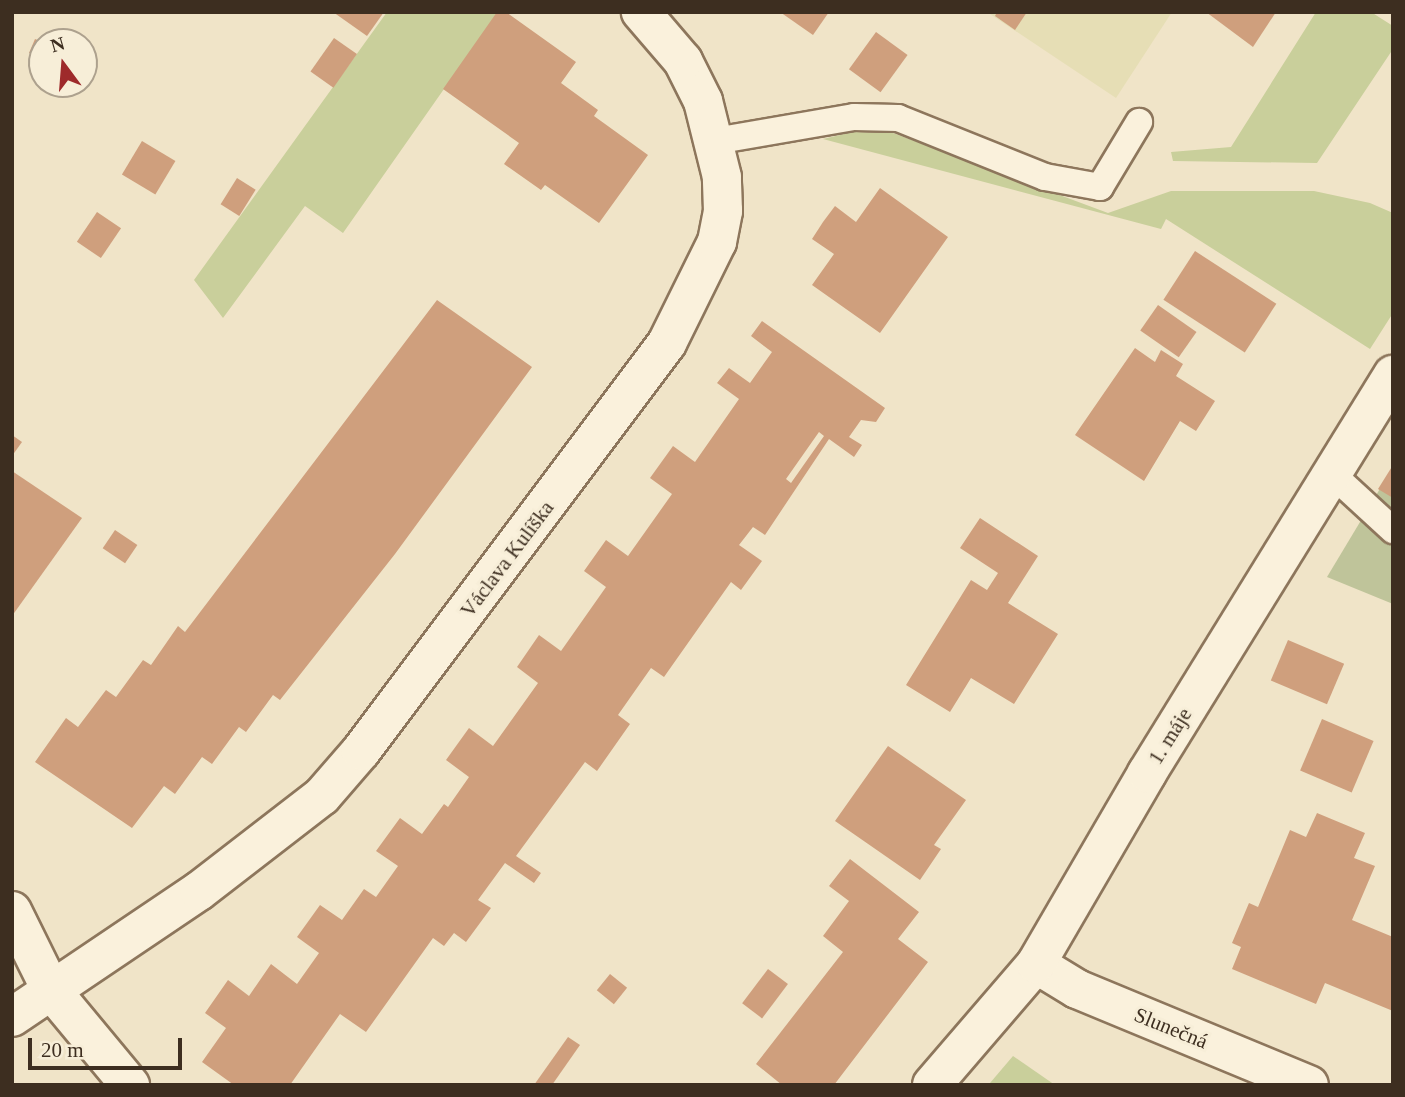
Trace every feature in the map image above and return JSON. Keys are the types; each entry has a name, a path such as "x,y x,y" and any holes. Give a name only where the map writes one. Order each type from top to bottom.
{"street":[{"name":"Václava Kulíška","path":"12,1017 274,837 322,796 361,751 667,344 717,242 723,211 715,142 703,101 683,61 642,12"},
{"name":"1. máje","path":"932,1085 1036,964 1147,773 1393,375"},
{"path":"12,911 51,990 130,1085"},
{"name":"Slunečná","path":"1036,964 1077,989 1309,1085"}],"lane":[{"path":"715,142 854,117 898,118 1045,177 1100,187 1139,122"},
{"path":"1332,474 1393,530"}],"shaded area":[{"path":"987,12 1172,12 1116,98"}],"green space":[{"path":"387,12 498,12 343,233 305,206 223,318 194,280"},
{"path":"1316,12 1371,12 1393,26 1393,49 1317,163 1173,161 1171,152 1231,147"},
{"path":"853,132 893,133 1108,213 1171,191 1314,191 1370,203 1393,213 1393,313 1370,349 1166,219 1161,229 823,139"},
{"path":"1393,467 1393,604 1327,577"},
{"path":"1013,1056 1055,1085 990,1083"}],"building":[{"path":"333,12 384,12 367,36"},
{"path":"497,12 506,12 576,62 561,83 598,110 594,116 648,155 599,223 545,185 541,190 504,164 519,143 443,89"},
{"path":"780,12 829,12 813,35"},
{"path":"997,12 1027,12 1015,30 995,16"},
{"path":"1206,12 1276,12 1253,47"},
{"path":"876,32 908,55 881,92 849,69"},
{"path":"334,38 357,54 333,88 310,72"},
{"path":"142,141 175,161 155,195 122,174"},
{"path":"237,178 256,190 239,216 221,204"},
{"path":"880,188 948,237 880,333 812,285 834,254 812,239 835,206 856,222"},
{"path":"97,212 121,228 101,258 77,242"},
{"path":"1195,251 1276,304 1245,352 1163,300"},
{"path":"437,300 532,367 395,554 280,700 273,695 246,732 239,727 212,764 202,757 175,794 164,786 132,828 35,762 66,718 78,727 106,690 116,697 143,660 151,665 178,626 185,632"},
{"path":"1158,305 1197,332 1179,357 1140,330"},
{"path":"762,321 885,408 876,422 861,420 849,437 862,445 854,457 829,439 765,535 753,527 739,545 762,561 741,590 731,582 664,677 651,668 618,715 630,724 597,771 585,762 516,856 541,873 534,883 505,863 478,900 491,908 466,942 454,933 444,946 433,938 366,1032 340,1014 290,1085 234,1085 202,1062 226,1028 205,1013 228,980 249,996 271,964 297,984 319,953 297,937 320,905 342,920 364,889 376,897 398,866 376,851 400,818 422,834 444,804 448,807 469,777 446,760 469,728 493,746 538,683 517,667 539,635 561,651 606,587 584,571 606,540 628,556 672,494 650,478 673,446 695,462 739,399 717,383 729,368 750,383 772,352 751,336","holes":["819,432 824,436 791,483 786,479"]},
{"path":"1135,348 1155,362 1161,350 1183,364 1176,376 1215,401 1196,431 1180,421 1144,481 1075,435"},
{"path":"12,435 22,442 12,456"},
{"path":"1393,465 1393,498 1378,489"},
{"path":"12,471 82,518 12,616"},
{"path":"980,518 1038,556 1008,603 1058,634 1014,704 971,678 950,712 906,685 971,580 987,590 998,573 960,548"},
{"path":"115,530 137,545 125,563 103,548"},
{"path":"1288,640 1344,664 1327,704 1271,681"},
{"path":"1322,719 1374,741 1352,792 1300,771"},
{"path":"888,746 966,800 934,845 941,849 920,880 835,821"},
{"path":"1317,813 1365,833 1354,858 1375,866 1352,920 1393,937 1393,1011 1325,983 1316,1004 1232,969 1241,947 1232,943 1249,903 1258,907 1290,830 1306,837"},
{"path":"850,859 919,912 898,939 928,962 834,1085 782,1085 756,1064 843,952 823,936 849,901 829,886"},
{"path":"768,969 788,984 762,1018 742,1003"},
{"path":"610,974 627,988 614,1004 597,990"},
{"path":"568,1037 580,1045 552,1085 534,1085"}]}
